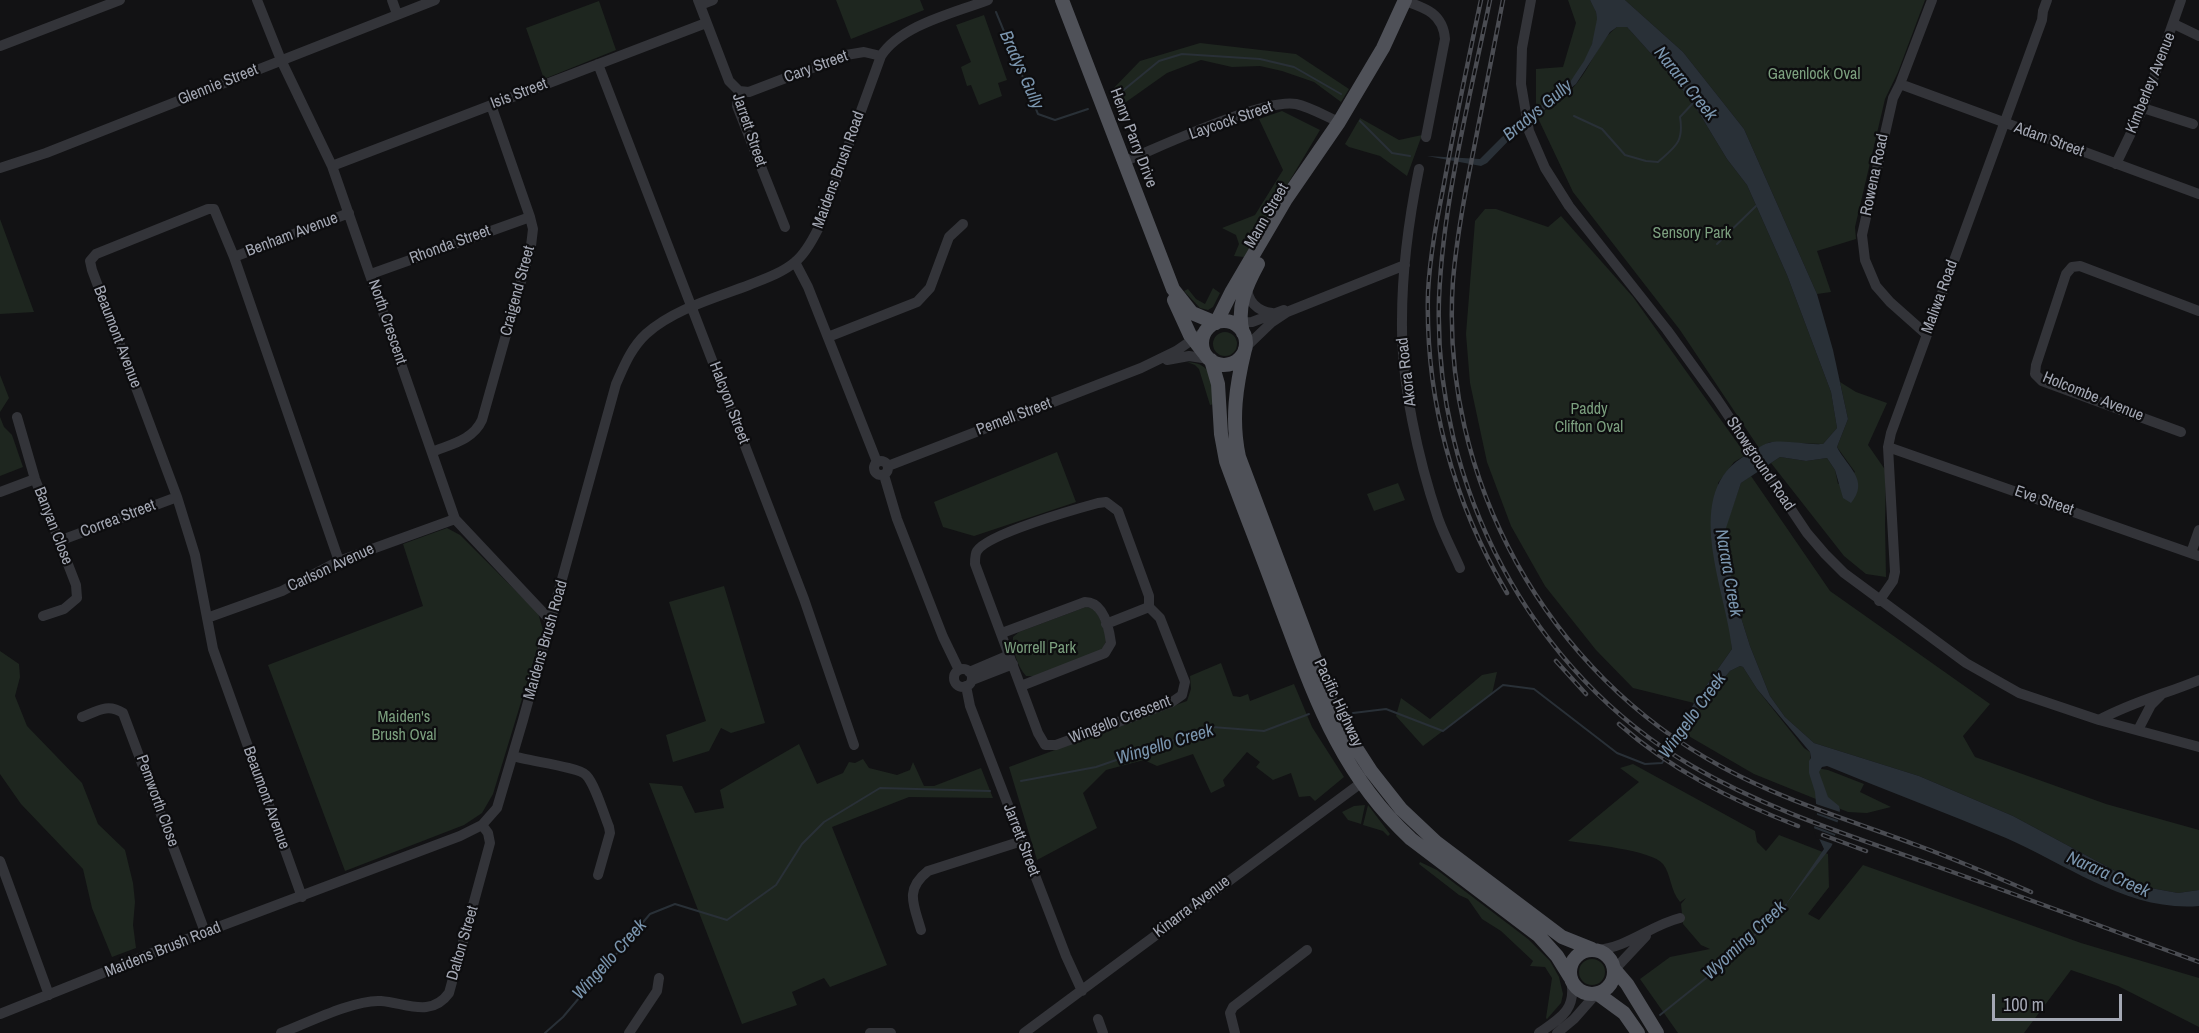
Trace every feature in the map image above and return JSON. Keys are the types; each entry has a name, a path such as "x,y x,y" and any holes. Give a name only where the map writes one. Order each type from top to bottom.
{"main road":[{"name":"Henry Parry Drive","path":"1062,0 1173,289 1176,307 1193,340 1208,358"},
{"name":"Mann Street","path":"1213,325 1286,199 1339,122 1383,48 1405,0"},
{"name":"Mann Street","path":"1238,326 1247,285 1327,148 1339,122"},
{"name":"Henry Parry Drive","path":"1173,289 1189,310 1213,325"},
{"path":"1213,325 1238,326 1245,348 1240,358 1231,364 1220,365 1208,358 1202,343 1213,325"},
{"name":"Pacific Highway","path":"1245,348 1235,402 1234,435 1239,457 1330,699 1367,765 1412,821 1445,849 1555,933 1569,942 1594,950"},
{"name":"Pacific Highway","path":"1208,358 1218,384 1221,434 1226,461 1309,685 1341,752 1361,783 1396,826 1543,939 1561,960 1571,978"},
{"path":"1330,699 1340,733 1363,773 1364,778 1361,783"},
{"path":"1638,1033 1624,1013 1597,994 1580,991 1571,978 1570,966 1576,956 1582,952 1594,950 1608,956 1657,1033"},
{"path":"1597,994 1610,986 1615,970"}],"street":[{"path":"0,46 120,0"},
{"name":"North Crescent","path":"258,0 281,60 332,166 455,519 551,621"},
{"path":"392,0 397,14"},
{"name":"Glennie Street","path":"0,168 46,153 435,0"},
{"path":"699,2 713,0"},
{"path":"881,56 887,47 904,33 988,0"},
{"path":"1405,0 1434,13 1444,30 1445,39 1426,136"},
{"name":"Showground Road","path":"1532,0 1522,48 1521,66 1529,131 1545,168 1557,188 1667,330 1807,533 1825,554 1844,573 1879,601 1966,663 2019,693 2099,720 2199,747"},
{"name":"Rowena Road","path":"1926,334 1890,302 1876,286 1865,260 1862,235 1893,98 1932,0"},
{"name":"Maliwa Road","path":"1879,601 1893,581 1895,572 1888,447 1891,433 2042,20 2047,0"},
{"name":"Kimberley Avenue","path":"2116,164 2143,108 2181,0"},
{"name":"Jarrett Street","path":"699,2 729,81 739,91 737,106 785,227"},
{"name":"Isis Street","path":"332,166 706,23"},
{"path":"2174,24 2199,36"},
{"name":"Cary Street","path":"739,91 749,92 855,52 881,56"},
{"name":"Maidens Brush Road","path":"0,1014 205,932 460,836 482,825 497,808 551,621 615,384 629,355 645,335 661,323 692,306 762,280 795,262 808,248 819,229 881,56"},
{"name":"Halcyon Street","path":"598,64 804,599 854,745"},
{"name":"Adam Street","path":"1900,84 2199,194"},
{"name":"Laycock Street","path":"1125,161 1249,112 1278,104 1297,104 1339,122"},
{"name":"Craigend Street","path":"432,452 468,438 478,429 531,246 533,229 530,217 491,105"},
{"path":"2143,108 2193,124"},
{"name":"Akora Road","path":"1419,169 1407,238 1401,320 1406,386 1438,519 1460,568"},
{"name":"Beaumont Avenue","path":"302,897 213,649 195,555 177,496 92,270 90,261 96,254 208,209 214,209 218,214 339,561"},
{"name":"Benham Avenue","path":"234,257 349,213"},
{"name":"Rhonda Street","path":"371,274 530,217"},
{"path":"828,337 917,302 930,288 949,237 963,224"},
{"path":"795,262 808,287 877,462 883,461 886,470"},
{"path":"1238,326 1305,304 1405,265"},
{"name":"Holcombe Avenue","path":"2181,432 2042,381 2035,374 2036,365 2066,274 2072,267 2080,266 2199,311"},
{"path":"1247,285 1248,296 1253,304 1262,311 1272,313"},
{"path":"1245,348 1272,322 1305,304"},
{"name":"Pemell Street","path":"886,470 1141,368 1176,351 1213,325"},
{"name":"Pemell Street","path":"1141,368 1183,357 1208,358"},
{"name":"Banyan Close","path":"17,417 35,479 76,585 77,598 64,609 44,616"},
{"name":"Eve Street","path":"1888,447 2195,554"},
{"name":"Jarrett Street","path":"886,470 901,529 943,637 967,677 970,706 1066,956 1082,991"},
{"path":"0,492 35,479"},
{"name":"Correa Street","path":"59,541 177,496"},
{"name":"Wingello Crescent","path":"1098,502 1106,502 1118,512 1149,596 1149,607 1160,618 1185,682 1182,694 1172,702 1056,745 1045,745 1038,733 1002,633 975,564 976,551 985,543 1036,522 1098,502"},
{"name":"Carlson Avenue","path":"207,618 282,591 339,561 455,519"},
{"path":"2195,554 2199,530"},
{"path":"1002,633 1085,602 1092,602 1097,606 1106,624 1111,643 1105,653 1022,686"},
{"path":"1106,624 1149,607"},
{"path":"967,677 1011,659"},
{"path":"2099,720 2144,699 2162,695 2199,680"},
{"path":"2138,730 2151,705 2162,695"},
{"name":"Pemworth Close","path":"82,717 108,707 115,707 123,713 205,932"},
{"path":"513,756 527,761 579,770 588,778 610,833 598,875"},
{"name":"Kinarra Avenue","path":"1024,1033 1361,783"},
{"name":"Dalton Street","path":"281,1033 366,1002 381,1001 420,1008 430,1007 445,998 452,982 490,843 488,833 482,825"},
{"path":"921,930 912,891 917,880 928,871 1022,841"},
{"path":"0,861 49,995"},
{"path":"1594,950 1612,947 1680,918"},
{"path":"1615,970 1655,928"},
{"path":"1235,1033 1230,1013 1233,1007 1307,950"},
{"path":"629,1033 657,991 658,978"},
{"path":"1539,1033 1570,1007 1573,994 1571,978"},
{"path":"1557,1033 1574,1019 1597,994"},
{"path":"1098,1019 1103,1033"},
{"path":"870,1033 891,1033"}],"green space":[{"path":"836,0 920,0 924,10 851,39"},
{"path":"1568,0 1590,0 1597,15 1595,34 1589,52 1575,77 1536,110 1536,69 1563,67 1576,23"},
{"name":"Gavenlock Oval","path":"1625,0 1925,0 1898,72 1885,99 1855,227 1856,239 1817,251 1831,292 1817,294 1744,129 1683,52"},
{"path":"599,1 616,50 544,79 526,28"},
{"path":"984,15 1007,80 998,83 1002,96 979,105 971,85 967,86 961,67 971,62 956,25"},
{"name":"Sensory Park","path":"1617,27 1627,27 1673,78 1693,103 1727,159 1747,185 1787,275 1831,392 1837,428 1823,444 1770,442 1759,448 1680,330 1573,192 1537,116 1573,88 1605,39"},
{"path":"1200,43 1296,54 1349,89 1341,102 1314,82 1282,71 1260,66 1232,67 1201,60 1167,73 1119,107 1109,93 1140,61"},
{"path":"1282,111 1320,130 1244,257 1234,256 1239,244 1236,235 1222,228 1255,215 1283,170 1259,119"},
{"path":"1360,118 1399,140 1422,135 1407,176 1380,156 1345,144"},
{"name":"Paddy Clifton Oval","path":"1485,209 1496,209 1548,227 1561,216 1633,297 1746,455 1734,462 1718,483 1732,649 1694,703 1633,688 1596,650 1545,586 1511,526 1487,462 1470,383 1466,334 1475,221"},
{"path":"0,219 34,312 0,314"},
{"path":"1213,288 1220,293 1213,307 1208,310 1200,308 1184,291 1188,289 1196,299 1205,304"},
{"path":"1225,332 1233,336 1237,344 1233,352 1225,356 1217,352 1213,344 1217,336"},
{"path":"1187,362 1196,363 1207,370 1212,381 1214,404 1210,405 1199,369"},
{"path":"0,375 9,398 0,412"},
{"path":"1840,382 1856,392 1887,403 1868,445 1886,471 1886,577 1866,574 1844,556 1771,463 1780,457 1806,461 1827,458 1835,470 1838,484 1855,472 1837,447 1848,419"},
{"path":"0,417 4,427 12,435 23,467 0,476"},
{"path":"1057,452 1076,502 974,536 943,527 934,502"},
{"path":"1751,476 1830,591 1990,704 1963,736 1975,757 2106,804 2199,830 2199,890 2178,893 2145,887 2013,816 1919,776 1814,743 1785,717 1770,696 1750,646 1733,592 1726,544 1725,528 1741,483"},
{"path":"1398,483 1405,500 1374,511 1367,494"},
{"name":"Maiden's Brush Oval","path":"447,528 460,535 538,613 543,630 493,794 482,813 464,825 345,871 268,665 423,606 403,544"},
{"path":"724,586 765,723 731,733 721,728 709,751 673,762 666,735 706,721 669,602"},
{"name":"Worrell Park","path":"1086,607 1098,614 1102,624 1107,639 1102,650 1035,676 1026,676 1016,658 1013,637 1019,632"},
{"path":"0,651 19,664 20,677 15,696 27,726 82,783 98,824 125,850 133,883 135,902 133,925 136,948 112,957 92,908 83,869 21,804 0,774"},
{"path":"1221,663 1233,696 1240,697 1248,694 1250,701 1294,684 1312,727 1344,777 1315,801 1310,796 1299,797 1291,773 1273,780 1256,767 1260,762 1247,752 1223,780 1225,786 1211,793 1193,754 1157,766 1144,760 1106,770 1083,793 1097,828 1037,860 1009,767 1187,701 1191,689 1190,676"},
{"path":"1740,666 1804,748 1810,752 1811,767 1828,770 1864,784 1860,792 1891,807 1867,813 1848,812 1754,774 1680,731 1730,671"},
{"path":"1497,672 1492,694 1423,746 1396,716 1401,698 1430,719 1482,675"},
{"path":"799,744 817,784 843,773 849,762 855,763 863,759 869,768 897,775 910,770 913,762 924,786 934,786 981,768 993,798 909,797 832,827 887,965 830,987 824,978 792,992 797,1005 742,1024 649,783 682,786 695,813 724,808 720,790"},
{"path":"1633,764 1755,831 1757,842 1766,851 1779,835 1828,854 1829,887 1808,914 1819,920 1863,865 2081,943 2199,978 2199,1027 2118,986 2071,970 2024,1033 1678,1033 1640,979 1670,957 1710,949 1701,945 1683,924 1681,904 1686,898 1680,902 1666,868 1657,859 1619,848 1568,841 1639,782 1620,768"},
{"path":"1365,805 1361,824 1348,820 1342,812 1354,806"},
{"path":"1368,805 1390,834 1388,836 1383,831 1363,825"},
{"path":"1420,862 1437,870 1528,939 1550,961 1559,977 1563,994 1561,1003 1547,1019 1552,978 1545,967 1530,966 1533,961 1501,931 1482,919 1468,899 1459,895 1419,864"},
{"path":"1592,959 1601,963 1605,972 1601,981 1592,985 1583,981 1579,972 1583,963"}],"water":[{"name":"Narara Creek","path":"1590,0 1625,0 1683,52 1744,129 1817,294 1833,350 1848,419 1837,447 1858,480 1856,495 1851,503 1843,498 1835,470 1827,458 1806,461 1780,457 1741,483 1726,528 1733,592 1750,646 1770,696 1785,717 1814,743 1919,776 2013,816 2145,887 2178,893 2199,890 2199,906 2173,906 2148,902 2124,894 2006,838 1827,766 1822,767 1819,772 1828,797 1839,806 1840,810 1834,841 1784,907 1824,849 1814,828 1817,814 1815,792 1809,773 1810,752 1740,666 1730,671 1680,731 1694,703 1732,649 1712,544 1711,517 1715,492 1727,471 1763,445 1778,442 1823,444 1837,428 1831,392 1787,275 1747,185 1727,159 1693,103 1627,27 1617,27 1610,32 1576,84 1516,133 1487,163 1481,166 1427,156 1480,159 1502,137 1570,82 1592,44 1597,19"}],"pier":[{"path":"1813,803 1840,812 1838,820 1814,812"},
{"path":"1815,814 1839,823 1835,834 1812,825"},
{"path":"1813,828 1838,837 1836,845 1816,838"}],"waterway":[{"name":"Bradys Gully","path":"996,12 1038,114 1055,120 1088,109"},
{"name":"Bradys Gully","path":"1120,93 1159,61 1182,54 1260,59 1294,67 1341,94"},
{"name":"Narara Creek","path":"1574,116 1602,129 1625,155 1658,162 1677,143 1681,132 1680,117 1694,102"},
{"name":"Bradys Gully","path":"1360,121 1392,153 1410,156"},
{"path":"1717,244 1756,206"},
{"name":"Wingello Creek","path":"1353,713 1386,709 1443,731 1503,685 1534,689 1617,753 1645,764 1662,763 1682,729"},
{"name":"Wingello Creek","path":"1021,781 1096,767 1212,727 1264,731 1309,714"},
{"name":"Wingello Creek","path":"545,1033 563,1017 650,914 675,904 727,920 776,885 802,844 824,822 880,788 990,791"},
{"name":"Wyoming Creek","path":"1660,1015 1725,963 1786,905"}],"railway":[{"path":"1481,0 1434,237 1428,292 1428,332 1437,410 1457,486 1471,522 1507,593"},
{"path":"1490,0 1458,149 1446,224 1439,299 1442,369 1453,437 1474,504 1502,567 1539,626 1583,680 1634,727 1692,766 1720,781 1808,820 2199,962"},
{"path":"1503,0 1468,177 1457,246 1453,280 1453,354 1465,427 1486,497 1517,563 1556,624 1604,679 1660,727 1722,767 1819,810 1933,851 2031,892"},
{"path":"1556,661 1586,694"},
{"path":"1619,724 1681,770 1727,795 1798,826"},
{"path":"1823,835 1866,851"}]}
